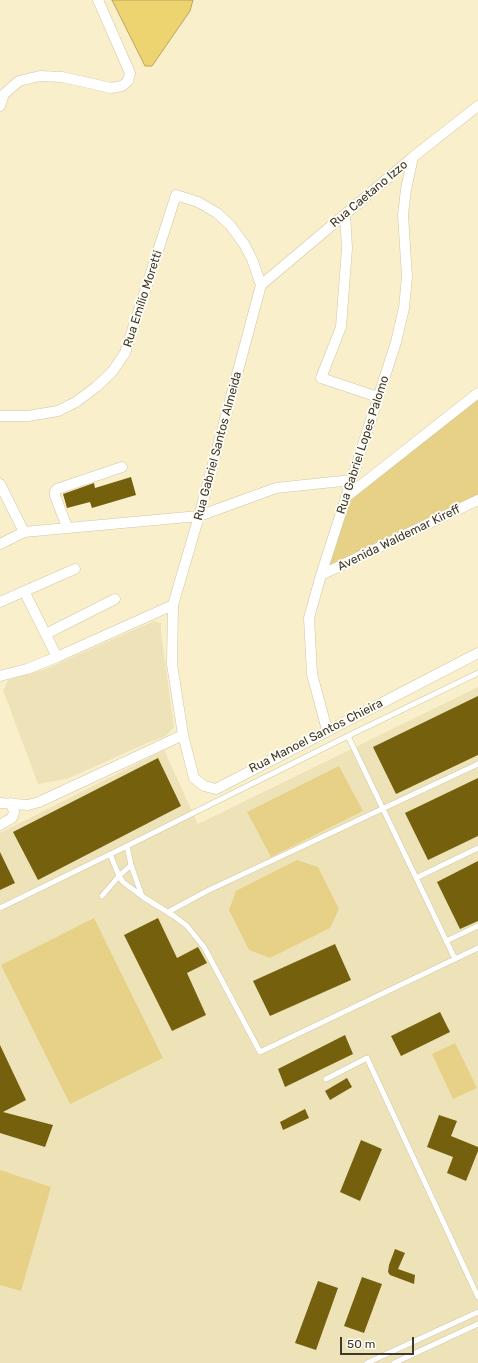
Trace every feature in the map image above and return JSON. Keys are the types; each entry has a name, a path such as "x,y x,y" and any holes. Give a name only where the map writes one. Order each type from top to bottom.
{"street":[{"path":"0,106 4,94 19,81 40,76 62,77 111,88 122,86 128,81 130,73 98,0"},
{"name":"Rua Caetano Izzo","path":"261,285 413,157 478,106"},
{"name":"Rua Gabriel Lopes Palomo","path":"327,730 312,674 309,618 321,575 396,342 404,308 407,277 403,215 406,189 413,157"},
{"name":"Rua Emílio Moretti","path":"0,416 28,416 58,411 76,402 96,387 112,372 125,353 176,195 198,202 217,213 230,225 244,244 252,259 261,285"},
{"path":"345,214 347,248 341,327 321,378 378,397"},
{"name":"Rua Gabriel Santos Almeida","path":"183,735 172,664 173,605 199,516 261,285"},
{"path":"346,497 478,393"},
{"path":"67,528 54,496 55,491 57,489 122,467"},
{"path":"0,544 24,532 199,516 276,488 352,480"},
{"path":"0,484 24,532"},
{"name":"Avenida Waldemar Kireff","path":"321,575 478,500"},
{"path":"0,602 75,569"},
{"path":"24,591 57,657"},
{"path":"46,634 115,599"},
{"path":"0,676 27,669 57,657 173,605"},
{"name":"Rua Manoel Santos Chieira","path":"183,735 194,778 204,786 216,789 327,730 478,653"},
{"path":"0,803 28,805 39,802 183,735"},
{"path":"0,825 12,818 14,812 11,803"}],"lane":[{"path":"0,908 478,673"},
{"path":"348,736 455,959"},
{"path":"168,912 207,891 478,764"},
{"path":"126,846 131,865 143,897"},
{"path":"416,878 478,848"},
{"path":"110,854 123,882 186,926 204,947 260,1052 478,948"},
{"path":"102,896 119,876 131,865"},
{"path":"446,941 478,926"},
{"path":"326,1079 367,1058 478,1297"},
{"path":"367,1363 478,1312"},
{"path":"394,1363 478,1324"}],"shaded area":[{"path":"112,0 193,0 190,11 152,66 145,66"},
{"path":"478,393 478,500 321,575 346,497"},
{"path":"154,621 161,623 161,633 174,727 166,736 67,779 38,784 3,690 8,680 46,669"},
{"path":"478,687 478,1363 0,1363 0,833 164,750 198,824"},
{"path":"339,766 363,811 271,857 247,812"},
{"path":"297,860 318,867 339,909 330,928 270,958 249,950 229,910 236,891"},
{"path":"94,918 163,1058 70,1104 1,965"},
{"path":"455,1043 477,1088 453,1099 432,1054"},
{"path":"0,1170 51,1187 21,1291 0,1285"}],"building":[{"path":"131,477 136,495 92,508 90,502 67,508 63,494 94,483 95,488"},
{"path":"478,696 478,755 396,794 373,747"},
{"path":"158,758 181,806 38,880 13,832"},
{"path":"478,778 478,836 428,860 405,813"},
{"path":"0,852 15,883 0,890"},
{"path":"478,861 478,921 460,929 437,882"},
{"path":"158,918 177,958 198,947 207,963 187,973 206,1015 172,1031 124,935"},
{"path":"335,944 351,980 270,1016 253,981"},
{"path":"440,1012 450,1032 401,1056 391,1036"},
{"path":"345,1035 353,1054 285,1087 278,1069"},
{"path":"0,1045 26,1100 3,1112 53,1125 45,1147 0,1133"},
{"path":"347,1078 352,1087 330,1100 325,1091"},
{"path":"305,1109 309,1118 283,1130 280,1122"},
{"path":"439,1115 457,1121 451,1136 478,1147 478,1151 466,1181 447,1173 453,1157 427,1147"},
{"path":"361,1140 382,1149 360,1201 340,1192"},
{"path":"395,1249 405,1253 398,1269 415,1275 414,1284 390,1275 388,1272"},
{"path":"362,1277 382,1284 364,1333 344,1326"},
{"path":"318,1281 338,1288 316,1350 295,1343"}]}
